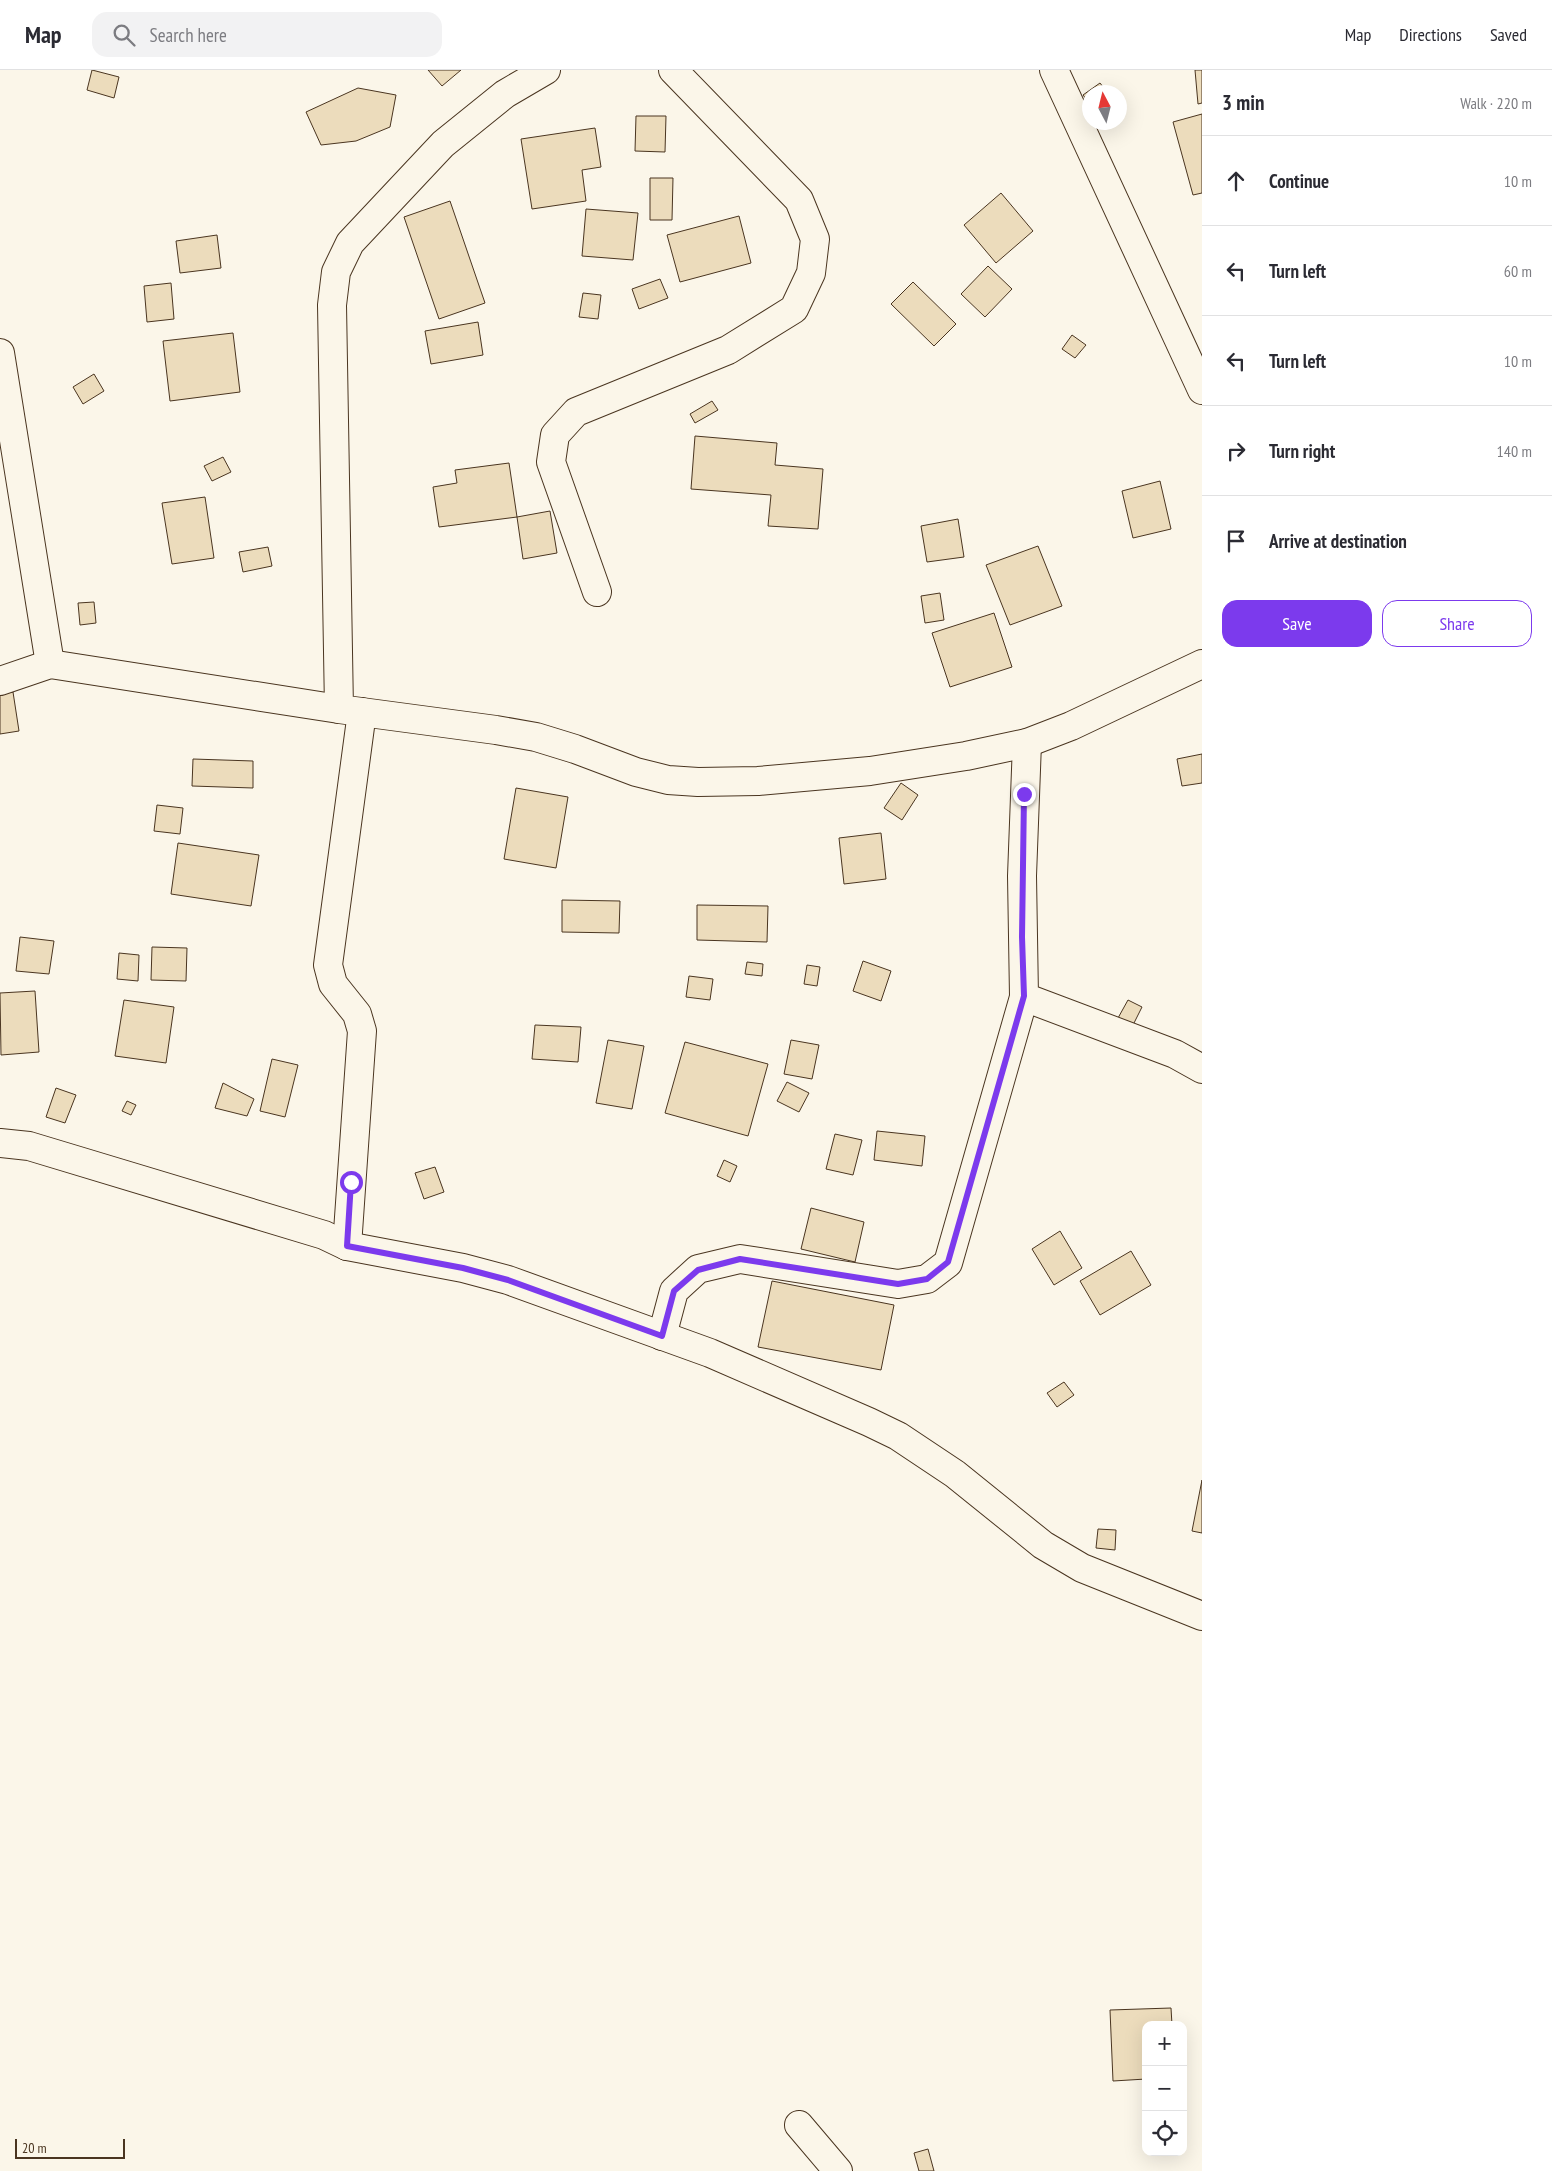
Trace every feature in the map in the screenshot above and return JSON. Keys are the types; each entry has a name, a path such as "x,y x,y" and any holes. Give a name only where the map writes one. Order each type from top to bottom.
{"street":[{"path":"347,1246 362,1031 357,1014 333,984 328,965 351,710 332,305 336,272 350,243 443,144 506,94 546,70"},
{"path":"597,592 551,462 555,434 576,412 728,350 794,309 811,273 815,239 800,200 673,70"},
{"path":"1054,70 1202,390"},
{"path":"0,353 50,664"},
{"path":"0,681 50,664 536,737 575,748 636,772 668,780 698,782 758,780 870,771 966,756 1027,743 1071,726 1202,664"},
{"path":"662,1336 674,1291 698,1270 740,1259 898,1284 927,1279 948,1262 1024,996 1022,876 1027,743"},
{"path":"1024,996 1175,1054 1202,1068"},
{"path":"0,1143 29,1146 324,1235 347,1246 463,1268 508,1280 710,1353 898,1436 955,1474 1043,1546 1063,1559 1202,1616"},
{"path":"798,2125 838,2171"}],"building":[{"path":"92,70 119,77 114,98 87,90"},
{"path":"428,70 461,70 442,86"},
{"path":"1195,70 1202,70 1202,103 1198,104"},
{"path":"358,88 396,95 390,127 356,141 321,145 306,112"},
{"path":"1202,114 1202,193 1193,195 1173,122"},
{"path":"636,116 666,116 665,152 635,151"},
{"path":"595,128 601,167 582,170 586,201 532,209 521,139"},
{"path":"650,178 673,178 672,220 650,220"},
{"path":"1001,193 1033,231 996,263 964,225"},
{"path":"450,201 485,303 439,319 404,217"},
{"path":"586,209 638,213 633,260 582,256"},
{"path":"739,216 751,263 680,282 667,235"},
{"path":"217,235 221,268 180,273 176,241"},
{"path":"988,266 1012,289 985,317 961,294"},
{"path":"660,279 668,298 639,309 632,289"},
{"path":"913,282 956,324 934,346 891,304"},
{"path":"171,283 174,319 147,322 144,286"},
{"path":"583,293 601,295 598,319 579,317"},
{"path":"478,322 483,355 431,364 425,331"},
{"path":"233,333 240,392 170,401 163,341"},
{"path":"1072,335 1086,345 1075,358 1062,349"},
{"path":"94,374 104,391 83,404 73,387"},
{"path":"712,401 718,410 695,423 690,414"},
{"path":"695,436 777,443 775,465 823,469 818,529 768,526 771,495 691,489"},
{"path":"223,457 231,472 212,481 204,466"},
{"path":"509,463 517,517 439,527 433,487 457,483 455,470"},
{"path":"1160,481 1171,529 1133,538 1122,491"},
{"path":"205,497 214,558 172,564 162,503"},
{"path":"550,511 557,553 523,559 517,517"},
{"path":"958,519 964,557 927,562 921,526"},
{"path":"1038,546 1062,606 1010,625 986,565"},
{"path":"268,547 272,566 243,572 239,552"},
{"path":"940,593 944,620 925,623 921,596"},
{"path":"94,602 96,623 80,625 78,603"},
{"path":"994,613 1012,667 950,687 932,633"},
{"path":"13,692 19,731 0,734 0,694"},
{"path":"1202,754 1202,783 1182,786 1177,759"},
{"path":"193,759 253,761 253,788 192,786"},
{"path":"901,783 918,795 902,820 884,808"},
{"path":"516,788 568,797 556,868 504,859"},
{"path":"157,805 183,808 180,834 154,831"},
{"path":"881,833 886,879 844,884 839,838"},
{"path":"178,843 259,855 251,906 171,894"},
{"path":"562,900 620,901 619,933 562,932"},
{"path":"697,905 768,906 767,942 697,940"},
{"path":"20,937 54,941 49,974 16,971"},
{"path":"152,947 187,948 186,981 151,980"},
{"path":"119,953 139,955 138,981 117,979"},
{"path":"863,961 891,971 881,1001 853,991"},
{"path":"747,962 763,964 762,976 745,974"},
{"path":"807,965 820,967 817,986 804,984"},
{"path":"689,976 713,979 710,1000 686,997"},
{"path":"35,991 39,1052 1,1055 0,993"},
{"path":"124,1000 174,1007 166,1063 115,1056"},
{"path":"1128,1000 1142,1007 1133,1025 1118,1018"},
{"path":"535,1025 581,1027 578,1062 532,1059"},
{"path":"608,1040 644,1046 632,1109 596,1103"},
{"path":"791,1040 819,1045 812,1079 784,1074"},
{"path":"685,1042 768,1064 748,1136 665,1113"},
{"path":"272,1059 298,1065 285,1117 260,1111"},
{"path":"787,1082 809,1093 799,1112 777,1101"},
{"path":"223,1083 254,1099 247,1116 215,1108"},
{"path":"56,1088 76,1095 65,1123 46,1117"},
{"path":"127,1101 136,1105 131,1115 122,1111"},
{"path":"877,1131 925,1136 922,1166 874,1160"},
{"path":"835,1134 862,1140 853,1175 826,1169"},
{"path":"724,1160 737,1166 730,1182 717,1176"},
{"path":"435,1167 444,1192 424,1199 415,1173"},
{"path":"811,1208 864,1222 855,1262 801,1249"},
{"path":"1060,1231 1082,1268 1054,1285 1032,1249"},
{"path":"1131,1251 1151,1285 1100,1315 1080,1281"},
{"path":"772,1281 894,1305 881,1370 758,1347"},
{"path":"1064,1382 1074,1395 1057,1407 1047,1393"},
{"path":"1202,1480 1202,1533 1192,1531"},
{"path":"1098,1529 1116,1530 1115,1550 1096,1548"},
{"path":"1171,2008 1172,2021 1142,2021 1142,2079 1113,2081 1110,2010"},
{"path":"928,2149 934,2171 919,2171 914,2153"}],"route":[{"path":"351,1182 347,1246 463,1268 508,1280 662,1336 674,1291 698,1270 740,1259 898,1284 927,1279 948,1262 1024,996 1022,937 1024,794"}]}
